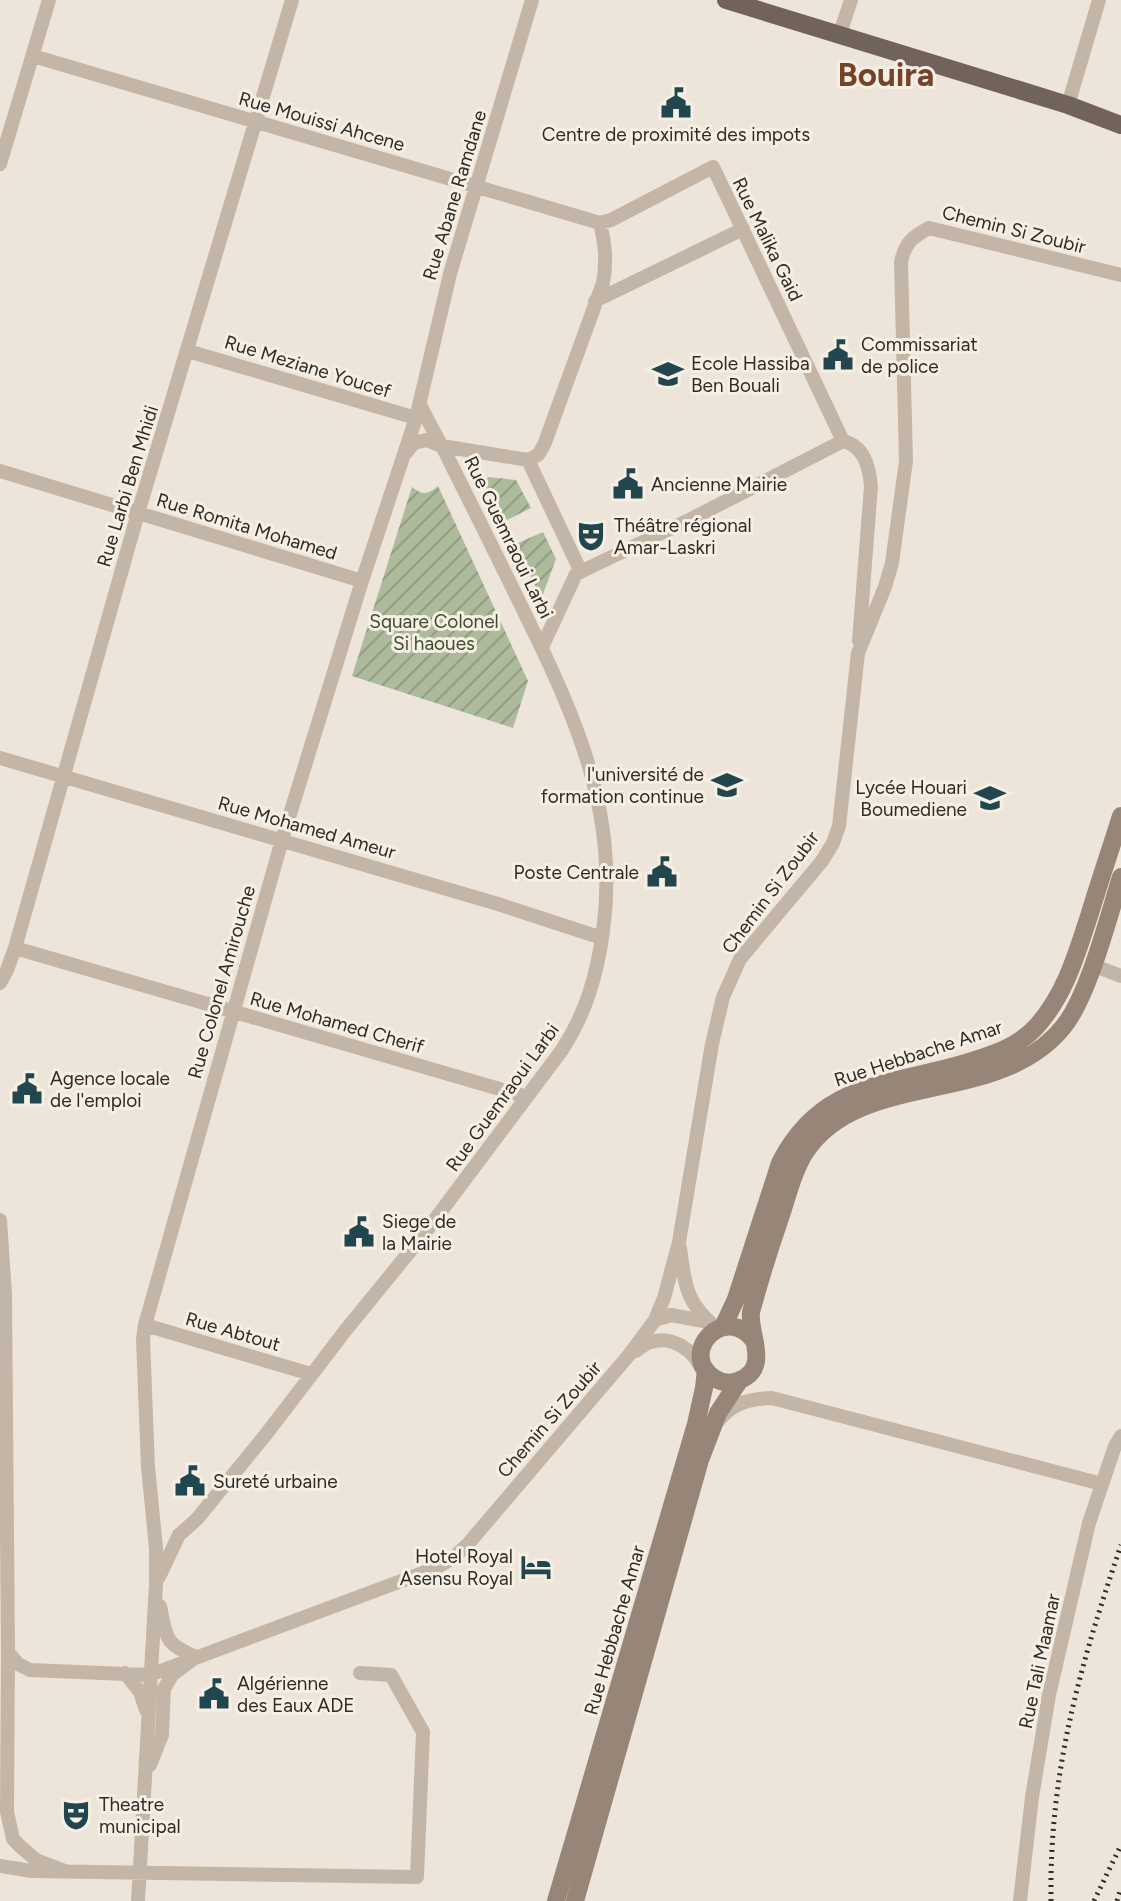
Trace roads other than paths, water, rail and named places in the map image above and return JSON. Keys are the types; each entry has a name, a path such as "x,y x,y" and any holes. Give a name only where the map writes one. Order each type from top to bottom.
{"main road":[{"path":"726,0 1068,105 1121,125"},
{"name":"Rue Hebbache Amar","path":"717,1326 736,1299 780,1163 790,1144 806,1125 823,1109 845,1096 874,1086 968,1063 1016,1044 1034,1030 1051,1009 1064,985 1081,940 1121,816"},
{"name":"Rue Hebbache Amar","path":"756,1351 749,1324 756,1292 789,1191 807,1150 822,1133 848,1114 898,1096 996,1073 1022,1062 1045,1046 1065,1025 1079,999 1121,877"},
{"path":"717,1326 741,1329 756,1351 747,1376 739,1381 720,1381 696,1363 706,1338 717,1326"},
{"name":"Rue Hebbache Amar","path":"556,1901 696,1424 696,1363"},
{"name":"Rue Hebbache Amar","path":"575,1901 700,1460 711,1430 730,1392 739,1381"}],"street":[{"path":"0,164 49,0"},
{"name":"Rue Larbi Ben Mhidi","path":"1,981 8,971 15,948 138,513 292,0"},
{"name":"Rue Abane Ramdane","path":"418,411 450,274 532,0"},
{"path":"839,36 851,0"},
{"path":"1068,105 1099,0"},
{"name":"Rue Mouissi Ahcene","path":"33,56 600,223"},
{"name":"Rue Malika Gaid","path":"600,223 611,220 713,167 840,442 859,449 869,468 871,486 858,653"},
{"path":"405,454 419,440 528,460 538,455 603,283 606,266 605,244 600,223"},
{"name":"Chemin Si Zoubir","path":"150,1675 386,1588 436,1568 453,1558 468,1544 660,1318 679,1242 712,1044 723,997 740,959 822,861 839,826 858,653 892,563 906,461 901,262 905,246 929,228 1121,275"},
{"path":"595,301 743,229"},
{"name":"Rue Meziane Youcef","path":"188,351 418,411"},
{"name":"Rue Guemraoui Larbi","path":"156,1584 179,1535 206,1508 424,1234 527,1097 578,1024 597,969 607,906 607,865 604,827 580,735 542,647 442,446 418,411"},
{"name":"Rue Colonel Amirouche","path":"156,1584 144,1364 145,1325 282,839 418,411"},
{"path":"542,647 573,577 580,572 691,519 840,442"},
{"path":"528,460 580,572"},
{"name":"Rue Romita Mohamed","path":"0,471 362,581"},
{"name":"Rue Mohamed Ameur","path":"0,758 282,839 602,938"},
{"name":"Rue Mohamed Cherif","path":"15,948 527,1097"},
{"path":"1092,965 1121,976"},
{"path":"0,1220 5,1294 3,1412 8,1652 7,1812 13,1839 11,1855 0,1865"},
{"path":"679,1242 687,1289 694,1306 717,1326"},
{"path":"660,1318 679,1316 717,1326"},
{"path":"660,1318 696,1363"},
{"name":"Rue Abtout","path":"145,1325 311,1374"},
{"path":"629,1355 650,1342 668,1340 696,1363"},
{"path":"756,1351 755,1377 759,1386 772,1398"},
{"path":"711,1430 726,1411 739,1403 750,1399 772,1398 1102,1484"},
{"name":"Rue Tali Maamar","path":"1020,1901 1032,1797 1049,1695 1089,1524 1121,1436"},
{"path":"146,1774 162,1735 166,1638 156,1584"},
{"path":"138,1901 156,1584"},
{"path":"164,1689 172,1675 196,1657 176,1648 166,1638"},
{"path":"8,1652 18,1664 30,1670 150,1675"},
{"path":"125,1673 140,1692 148,1722"},
{"path":"0,1865 32,1871 417,1877 423,1732 391,1675 360,1673"},
{"path":"0,1826 36,1860 65,1871"}],"railway":[{"path":"1051,1901 1055,1808 1061,1764 1080,1677 1121,1545"},
{"path":"1094,1901 1121,1845"},
{"path":"1117,1901 1121,1888"}],"place":[{"name":"Centre de proximité des impots","path":"676,103"},
{"name":"Commissariat de police","path":"838,355"},
{"name":"Ecole Hassiba Ben Bouali","path":"668,374"},
{"name":"Ancienne Mairie","path":"628,484"},
{"name":"Théâtre régional Amar-Laskri","path":"591,536"},
{"name":"l'université de formation continue","path":"727,785"},
{"name":"Lycée Houari Boumediene","path":"990,798"},
{"name":"Poste Centrale","path":"662,872"},
{"name":"Agence locale de l'emploi","path":"27,1089"},
{"name":"Siege de la Mairie","path":"359,1232"},
{"name":"Sureté urbaine","path":"190,1481"},
{"name":"Hotel Royal Asensu Royal","path":"536,1567"},
{"name":"Algérienne des Eaux ADE","path":"214,1694"},
{"name":"Theatre municipal","path":"76,1815"}],"district":[{"name":"Bouira","path":"886,74"}],"park label":[{"name":"Square Colonel Si haoues","path":"434,632"}]}
